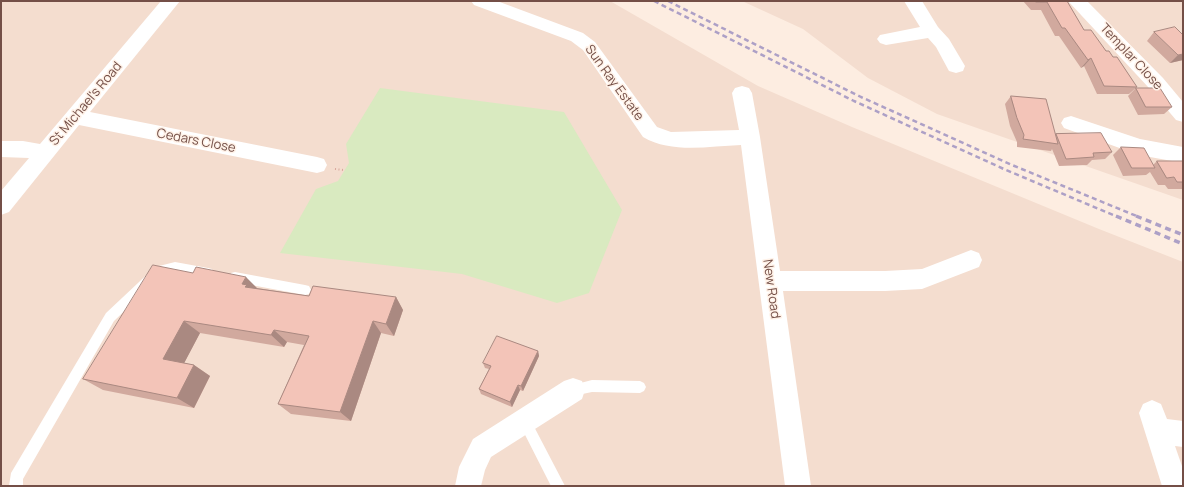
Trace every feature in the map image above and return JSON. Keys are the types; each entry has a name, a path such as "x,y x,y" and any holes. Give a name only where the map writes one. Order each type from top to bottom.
{"street":[{"name":"St Michael's Road","path":"1,206 171,1"},
{"name":"Sun Ray Estate","path":"480,1 576,37 589,46 650,132 659,137 671,140 750,137"},
{"path":"913,1 932,31 943,43 956,66"},
{"name":"Templar Close","path":"1077,1 1156,83 1183,115"},
{"path":"886,39 932,31"},
{"name":"New Road","path":"742,93 750,137 798,486"},
{"name":"Cedars Close","path":"76,117 317,165"},
{"path":"1072,123 1139,147 1183,155"},
{"path":"1,149 22,149 45,153"},
{"path":"770,281 885,281 922,279 971,260"},
{"path":"468,486 472,467 482,448 573,390"},
{"path":"1175,486 1155,422 1183,434"}],"lane":[{"path":"16,486 16,478 110,317 159,271 175,267 305,290"},
{"path":"573,390 592,386 640,387"},
{"path":"524,421 558,486"}],"shaded area":[{"path":"1,1 610,1 758,86 852,127 1183,262 1183,486 1,486"},
{"path":"742,1 1183,1 1183,200 937,114 868,78 803,29"}],"green space":[{"path":"380,88 564,112 622,210 589,293 557,303 462,274 280,253 316,189 338,181 349,163 346,144"}],"building":[{"path":"1035,1 1067,1 1084,30 1091,30 1106,51 1109,51 1113,57 1117,57 1137,87 1104,86 1091,58 1088,60 1065,28 1062,28 1047,2"},
{"path":"1175,27 1183,35 1183,54 1178,55 1154,32"},
{"path":"1136,88 1160,88 1172,107 1146,107"},
{"path":"1011,96 1046,99 1058,144 1023,139 1024,135 1017,118"},
{"path":"1101,133 1112,152 1093,153 1094,157 1066,159 1056,134"},
{"path":"1121,147 1144,148 1155,168 1132,168"},
{"path":"1157,161 1183,161 1183,182 1177,182 1174,177 1167,178"},
{"path":"153,265 193,273 196,267 246,277 242,284 247,285 245,287 309,296 313,286 396,297 386,324 373,321 340,412 278,404 309,336 274,330 271,335 184,321 163,359 194,365 177,398 83,379"},
{"path":"497,336 538,351 521,386 518,385 510,402 479,389 491,366 483,363"}],"railway":[{"path":"654,1 854,101 1006,170 1118,217"},
{"path":"668,1 861,97 1012,165 1139,217"},
{"path":"1116,216 1183,244"},
{"path":"1136,216 1183,235"}]}
